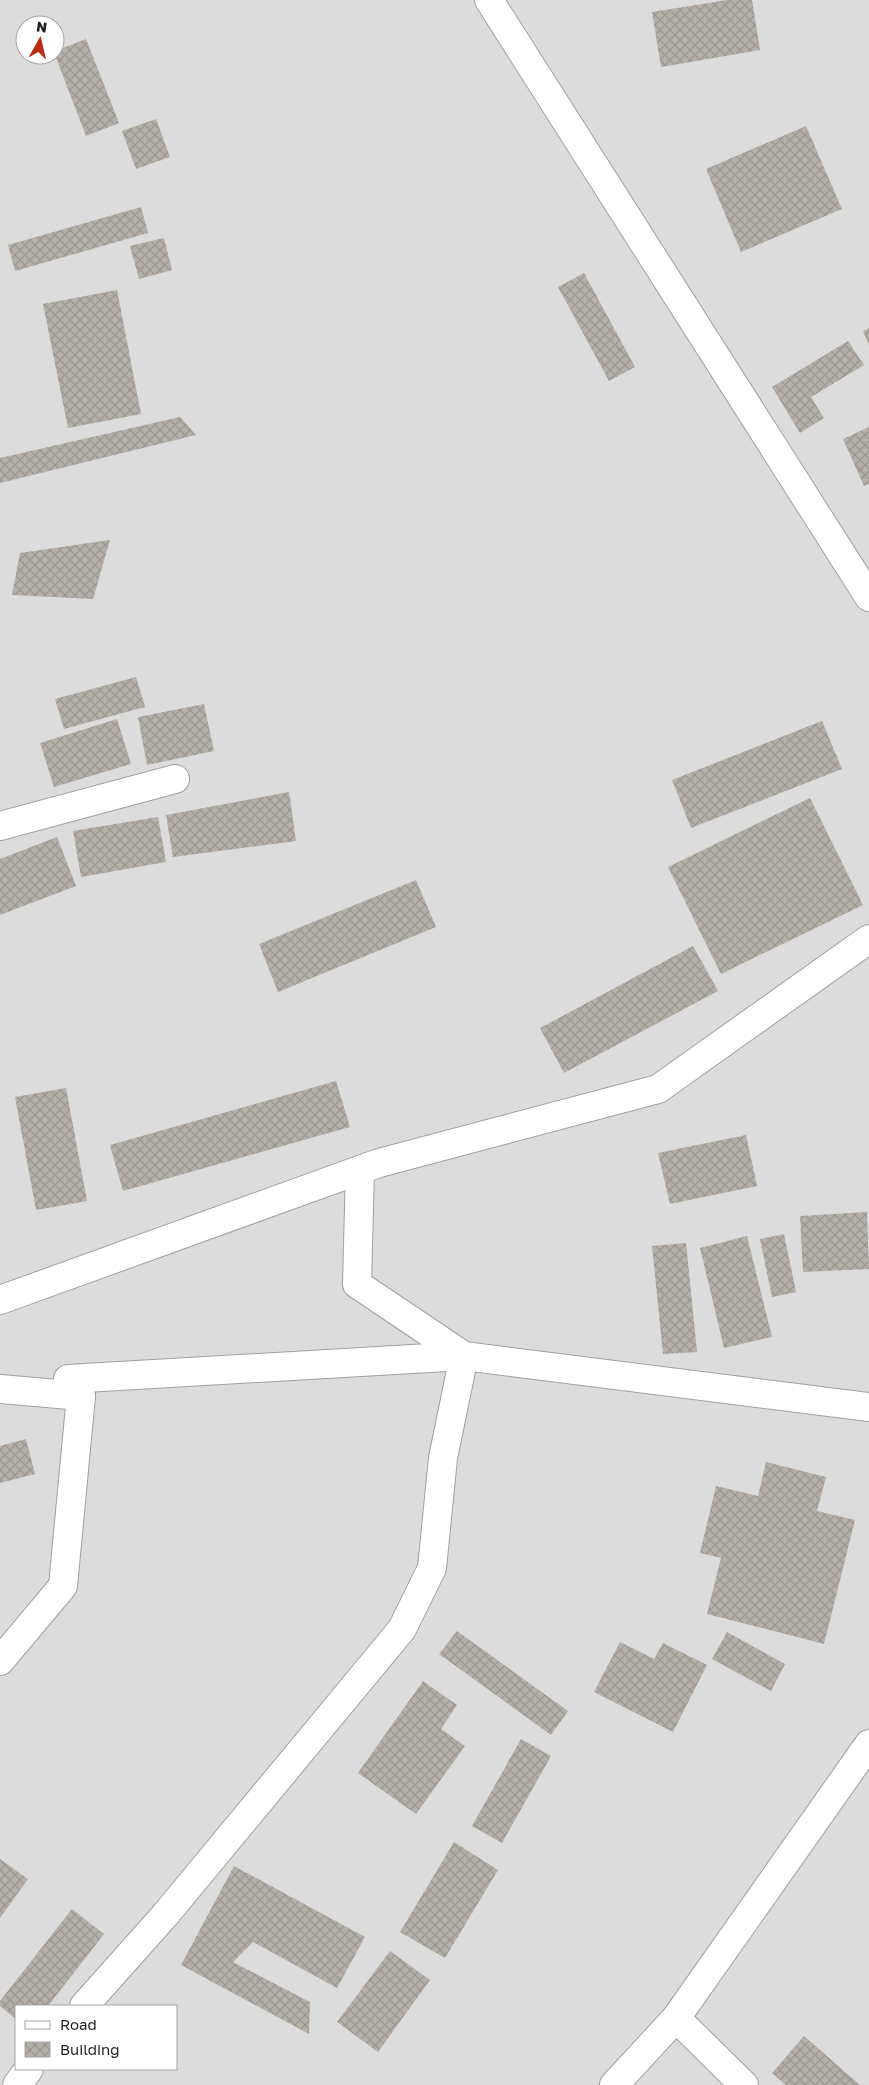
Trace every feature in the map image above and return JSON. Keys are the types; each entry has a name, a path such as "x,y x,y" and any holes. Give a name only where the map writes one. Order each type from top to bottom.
{"street":[{"path":"489,0 869,597"},
{"path":"0,826 174,779"},
{"path":"0,1300 388,1160 658,1089 869,939"},
{"path":"360,1170 357,1284 464,1356"},
{"path":"85,2005 166,1914 402,1629 432,1568 443,1458 464,1356"},
{"path":"0,1661 63,1586 81,1396 68,1379 464,1356 869,1407"},
{"path":"0,1389 81,1396"},
{"path":"614,2085 676,2018 869,1744"},
{"path":"676,2018 744,2085"},
{"path":"17,2085 28,2070"}],"shaded area":[{"path":"0,0 869,0 869,2085 0,2085"}],"building":[{"path":"727,0 752,0 760,50 661,67 652,12"},
{"path":"86,39 119,123 86,136 59,65 65,65 65,47"},
{"path":"156,119 170,157 136,169 122,131"},
{"path":"806,126 842,209 741,252 706,169"},
{"path":"141,207 148,233 15,271 8,245"},
{"path":"164,238 172,270 139,279 130,246"},
{"path":"584,273 635,367 609,381 558,287"},
{"path":"117,290 141,414 68,428 43,304"},
{"path":"869,328 869,345 863,331"},
{"path":"848,341 864,365 811,397 824,418 800,433 772,387"},
{"path":"180,417 196,435 0,483 0,458"},
{"path":"869,427 869,484 864,486 843,439"},
{"path":"110,540 93,599 12,595 20,553"},
{"path":"136,677 145,707 64,729 55,699"},
{"path":"204,704 214,751 147,765 138,717"},
{"path":"117,719 131,764 54,787 40,743"},
{"path":"822,721 842,769 691,828 672,780"},
{"path":"289,792 296,841 173,857 166,815"},
{"path":"810,798 863,905 721,974 668,867"},
{"path":"158,817 166,862 81,877 73,831"},
{"path":"57,837 76,886 0,915 0,859"},
{"path":"416,880 436,927 278,992 259,944"},
{"path":"693,946 718,991 564,1073 540,1028"},
{"path":"336,1081 350,1127 123,1191 110,1145"},
{"path":"66,1088 87,1201 36,1210 15,1097"},
{"path":"746,1135 757,1186 670,1204 658,1153"},
{"path":"867,1212 869,1269 803,1272 800,1216"},
{"path":"784,1234 796,1292 772,1297 760,1239"},
{"path":"747,1236 772,1337 724,1348 700,1248"},
{"path":"686,1243 697,1352 663,1354 652,1246"},
{"path":"26,1439 35,1474 0,1483 0,1446"},
{"path":"766,1462 826,1477 817,1511 855,1520 824,1644 707,1614 721,1558 700,1553 716,1486 758,1496"},
{"path":"457,1631 568,1711 551,1735 439,1654"},
{"path":"727,1632 785,1664 771,1691 712,1659"},
{"path":"620,1642 654,1659 663,1643 707,1665 673,1732 594,1692"},
{"path":"423,1681 457,1705 441,1729 465,1746 416,1814 358,1773"},
{"path":"521,1739 551,1756 502,1843 472,1826"},
{"path":"454,1842 498,1870 445,1958 400,1932"},
{"path":"0,1859 28,1879 0,1918"},
{"path":"234,1866 365,1937 337,1988 253,1942 233,1962 310,2002 309,2034 181,1965"},
{"path":"72,1909 104,1934 49,2005 15,2005 15,2018 0,2006 0,2001"},
{"path":"390,1951 430,1980 378,2052 337,2022"},
{"path":"804,2036 860,2085 786,2085 772,2073"}]}
